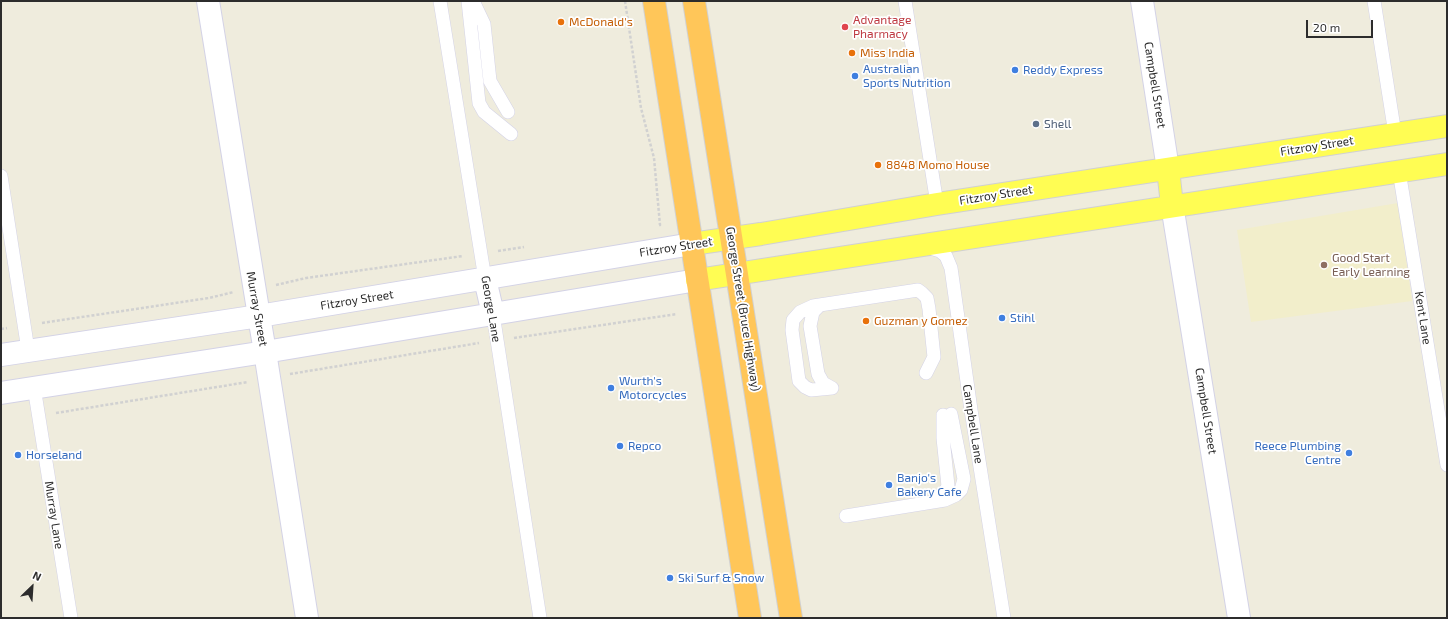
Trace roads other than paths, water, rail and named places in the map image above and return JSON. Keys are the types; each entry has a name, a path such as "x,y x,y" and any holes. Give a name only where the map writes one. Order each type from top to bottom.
{"highway":[{"path":"654,1 750,618"},
{"name":"George Street (Bruce Highway)","path":"694,1 791,618"}],"main road":[{"name":"Fitzroy Street","path":"692,244 732,239 937,204 1447,126"},
{"path":"697,280 1172,205 1447,164"},
{"path":"1168,169 1172,205"}],"street":[{"name":"Murray Street","path":"208,1 307,618"},
{"name":"Campbell Street","path":"1142,1 1168,169"},
{"name":"Campbell Street","path":"1172,205 1239,618"},
{"name":"Fitzroy Street","path":"1,355 258,316 692,244"},
{"name":"George Lane","path":"485,279 492,314"},
{"path":"1,393 265,352 697,280"}],"lane":[{"name":"George Lane","path":"440,1 485,279"},
{"path":"468,1 479,103 484,112 511,134"},
{"path":"474,1 484,24 490,81 508,112"},
{"path":"905,1 937,204"},
{"path":"1374,1 1395,134"},
{"name":"Kent Lane","path":"1399,171 1447,465"},
{"path":"1,176 28,350"},
{"path":"970,238 959,249 956,255 954,269 982,454 985,498"},
{"name":"Campbell Lane","path":"922,245 940,251 946,256 951,268 1004,618"},
{"path":"820,305 813,312 810,326 818,374 823,383 832,388 811,390 804,387 799,381 792,330 793,320 800,312 820,305 918,290 922,292 926,298 929,309 934,357 926,373"},
{"name":"George Lane","path":"492,314 540,618"},
{"name":"Murray Lane","path":"34,387 71,618"},
{"path":"846,516 945,500 956,495 963,486 964,479 947,414"}],"place":[{"name":"McDonald's","path":"561,22"},
{"name":"Advantage Pharmacy","path":"845,27"},
{"name":"Miss India","path":"852,53"},
{"name":"Reddy Express","path":"1015,70"},
{"name":"Australian Sports Nutrition","path":"855,76"},
{"name":"Shell","path":"1036,124"},
{"name":"8848 Momo House","path":"878,165"},
{"name":"Good Start Early Learning","path":"1324,265"},
{"name":"Stihl","path":"1002,318"},
{"name":"Guzman y Gomez","path":"866,321"},
{"name":"Wurth's Motorcycles","path":"611,388"},
{"name":"Repco","path":"620,446"},
{"name":"Reece Plumbing Centre","path":"1349,453"},
{"name":"Horseland","path":"18,455"},
{"name":"Banjo's Bakery Cafe","path":"889,485"},
{"name":"Ski Surf & Snow","path":"670,578"}]}
